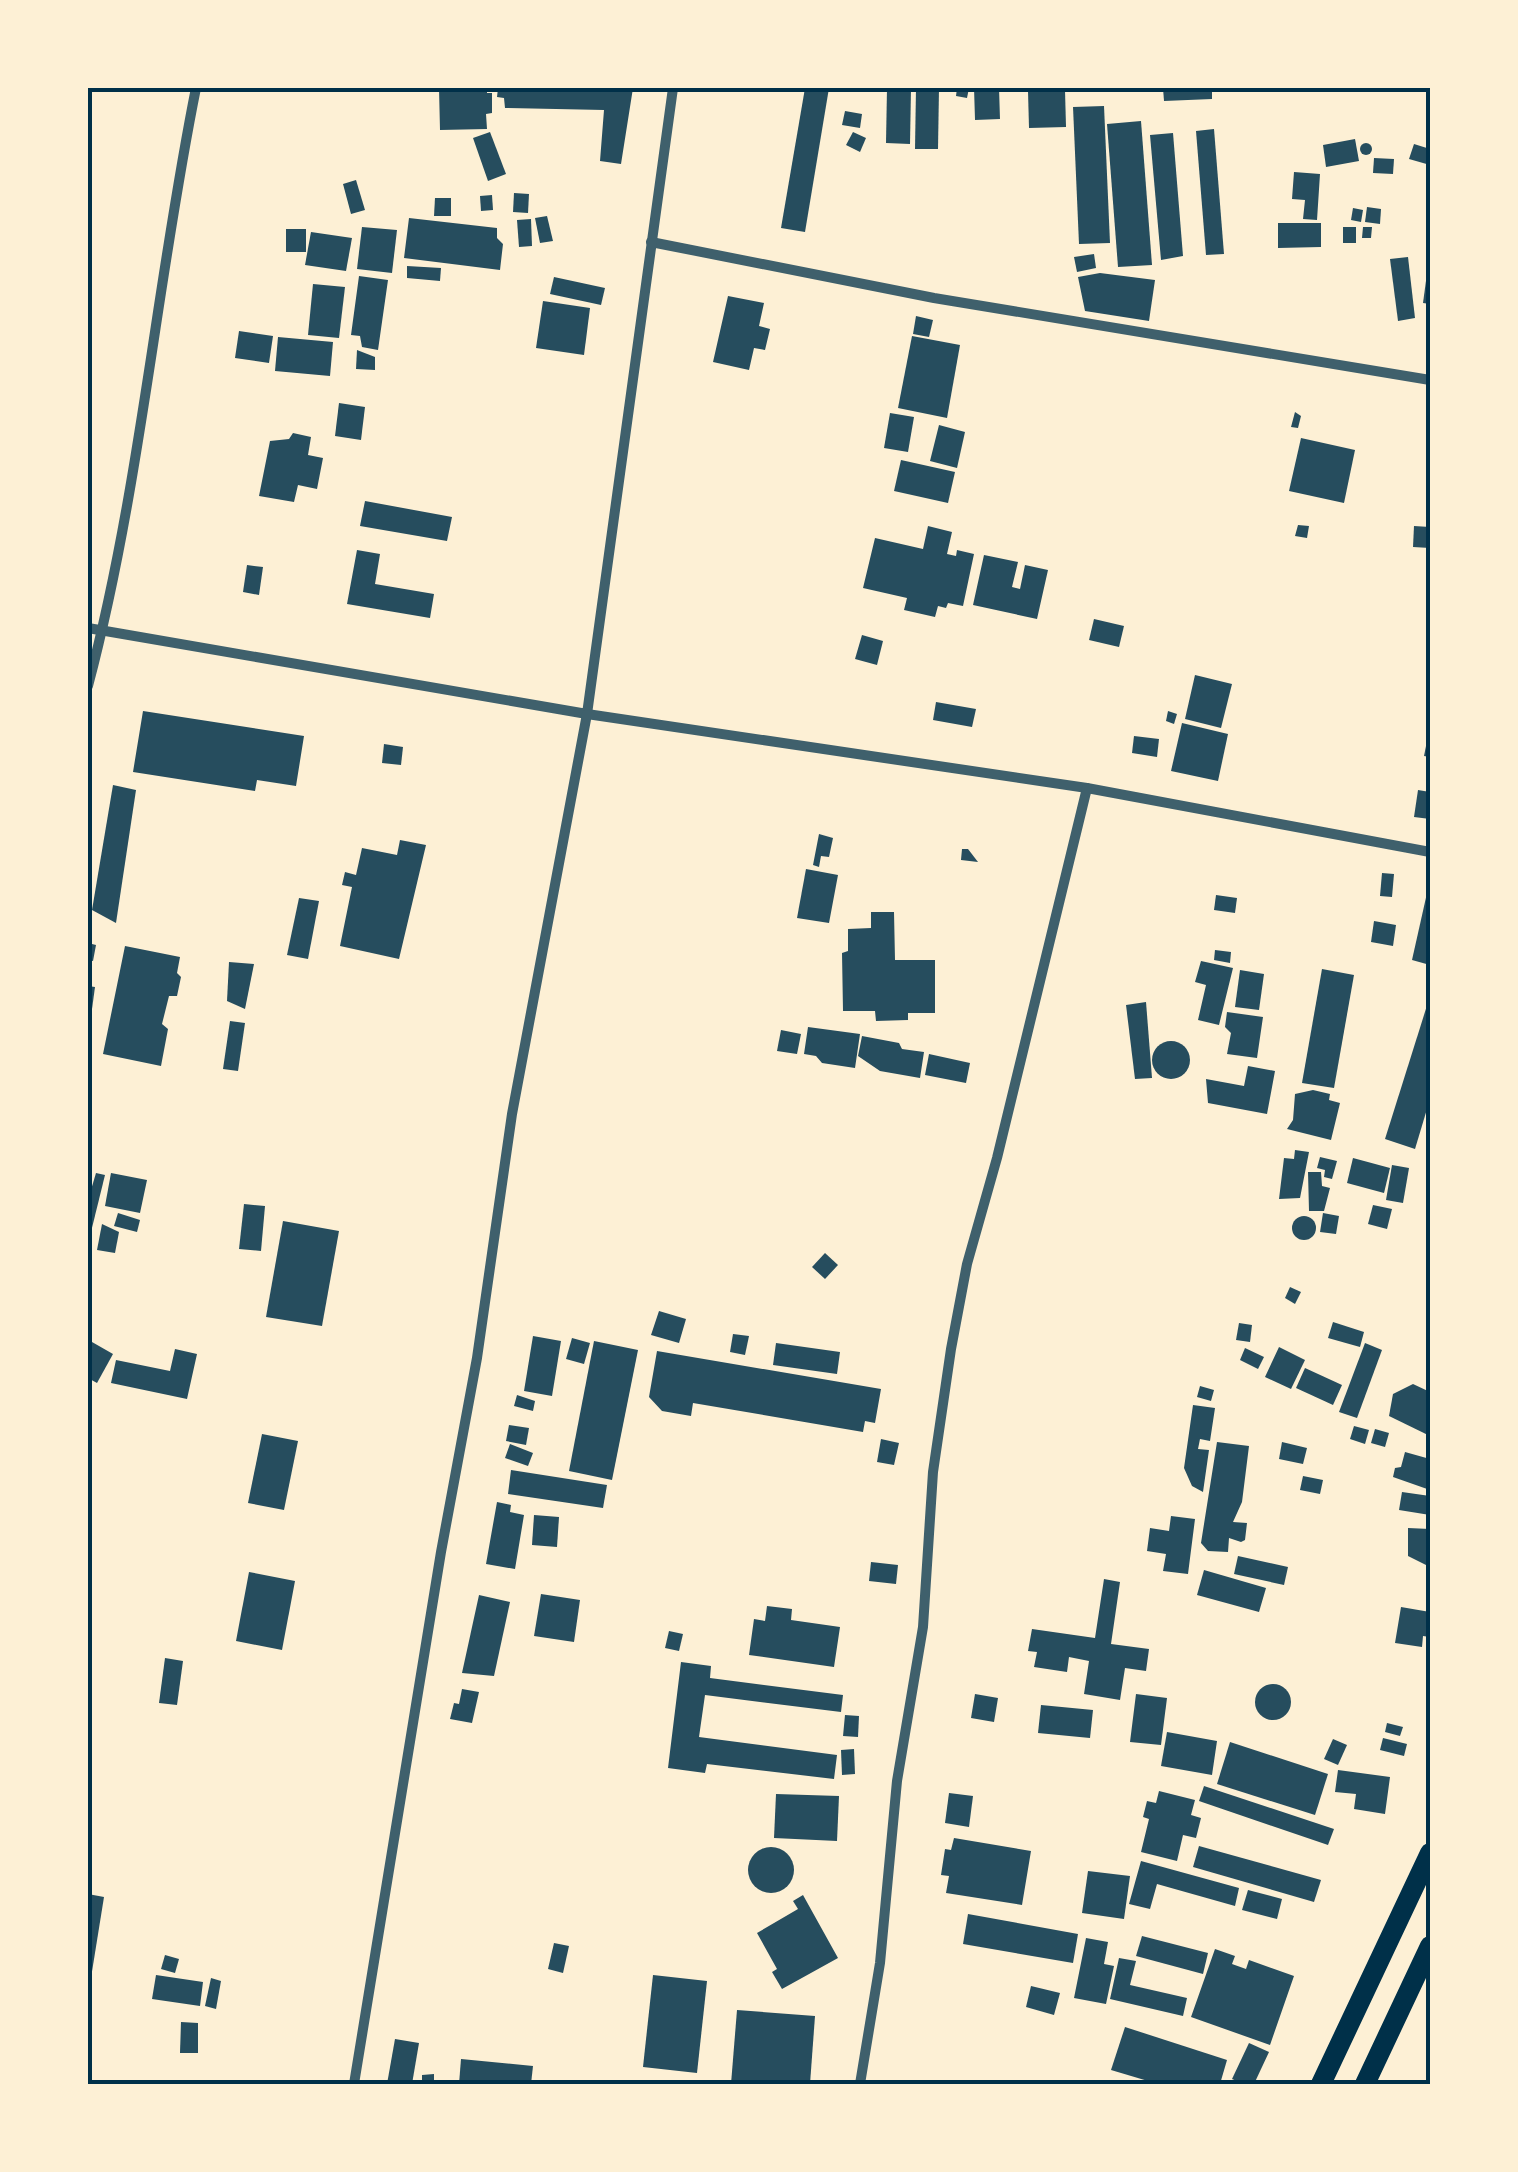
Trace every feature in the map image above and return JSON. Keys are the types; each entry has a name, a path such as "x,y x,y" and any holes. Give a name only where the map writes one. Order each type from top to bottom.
{"main road":[{"path":"1321,2084 1430,1853"},
{"path":"1365,2084 1430,1946"}],"street":[{"path":"88,686 144,415 196,88"},
{"path":"354,2084 441,1552 477,1358 512,1114 587,714 673,88"},
{"path":"651,242 934,298 1430,380"},
{"path":"88,628 587,714 1087,788 1430,852"},
{"path":"860,2084 880,1963 898,1781 923,1627 934,1472 951,1349 967,1264 997,1158 1087,788"}],"building":[{"path":"439,88 487,88 487,93 492,93 492,113 486,114 487,129 440,130"},
{"path":"498,88 633,88 621,164 600,161 604,110 505,108 504,98 497,97"},
{"path":"805,88 829,88 805,232 781,228"},
{"path":"887,88 911,88 910,144 886,143"},
{"path":"916,88 939,88 938,149 915,149"},
{"path":"957,88 969,88 967,98 956,96"},
{"path":"974,88 999,88 1000,119 975,120"},
{"path":"1163,88 1212,88 1212,99 1164,101"},
{"path":"1065,90 1066,127 1029,128 1028,91"},
{"path":"1104,106 1110,243 1079,244 1073,107"},
{"path":"845,111 862,114 860,128 842,125"},
{"path":"1141,121 1152,265 1118,267 1107,124"},
{"path":"1214,129 1224,254 1206,255 1196,131"},
{"path":"490,132 506,174 488,181 473,138"},
{"path":"853,132 866,138 860,152 846,145"},
{"path":"1173,133 1183,256 1161,260 1150,135"},
{"path":"1355,139 1359,161 1326,167 1323,145"},
{"path":"1366,143 1372,149 1366,155 1360,149"},
{"path":"1414,144 1430,149 1430,165 1409,159"},
{"path":"1374,158 1394,159 1393,174 1373,173"},
{"path":"1294,172 1320,174 1317,220 1303,219 1305,200 1292,199"},
{"path":"356,180 365,210 351,214 343,184"},
{"path":"514,193 529,194 528,213 513,212"},
{"path":"492,195 493,210 481,211 480,196"},
{"path":"435,198 451,198 451,216 434,216"},
{"path":"1367,207 1381,209 1380,224 1365,222"},
{"path":"1353,208 1363,210 1361,222 1351,220"},
{"path":"547,216 553,241 540,243 535,218"},
{"path":"409,218 497,228 497,238 503,244 500,270 404,258"},
{"path":"531,219 532,246 519,247 517,220"},
{"path":"1278,223 1321,223 1321,247 1278,248"},
{"path":"362,227 397,230 392,273 357,269"},
{"path":"1343,227 1356,227 1356,243 1343,243"},
{"path":"1363,227 1372,227 1371,238 1362,238"},
{"path":"286,229 306,229 306,252 286,252"},
{"path":"311,232 352,238 346,271 305,265"},
{"path":"1094,254 1096,268 1077,272 1074,257"},
{"path":"1408,257 1415,318 1398,321 1390,259"},
{"path":"407,266 441,268 440,281 407,278"},
{"path":"1430,266 1430,304 1423,303"},
{"path":"1100,273 1155,280 1149,321 1085,311 1078,277"},
{"path":"359,276 388,280 378,350 362,347 360,336 351,335"},
{"path":"554,277 605,288 601,305 550,294"},
{"path":"313,284 345,287 339,338 308,335"},
{"path":"728,296 764,303 759,326 770,329 765,350 754,348 749,370 713,362"},
{"path":"543,301 590,308 584,355 536,348"},
{"path":"916,316 933,320 929,337 913,334"},
{"path":"239,331 273,336 269,363 235,358"},
{"path":"912,336 960,345 947,418 898,408"},
{"path":"278,337 333,342 330,376 275,371"},
{"path":"357,350 375,357 375,370 356,369"},
{"path":"339,403 365,407 361,440 335,436"},
{"path":"1295,412 1301,416 1298,428 1291,427"},
{"path":"890,413 914,417 908,452 884,448"},
{"path":"939,425 965,432 957,468 930,461"},
{"path":"293,433 311,437 308,455 323,458 317,489 298,485 294,502 259,496 270,441 289,439"},
{"path":"1301,438 1355,450 1344,503 1289,491"},
{"path":"901,460 955,472 948,503 894,491"},
{"path":"365,501 452,517 447,541 360,526"},
{"path":"1298,525 1309,526 1307,538 1295,536"},
{"path":"928,526 952,532 947,554 956,556 957,550 974,554 963,606 938,606 935,617 904,610 907,598 863,588 875,538 923,549"},
{"path":"1414,526 1430,527 1430,548 1413,547"},
{"path":"357,550 380,554 375,584 434,594 430,618 347,604"},
{"path":"984,555 1018,562 1012,587 1020,589 1025,565 1048,570 1037,619 973,605"},
{"path":"247,565 263,567 259,595 243,592"},
{"path":"1094,619 1124,626 1119,647 1089,640"},
{"path":"862,635 883,641 877,665 855,659"},
{"path":"1195,675 1232,684 1221,728 1185,719"},
{"path":"936,702 976,709 972,727 933,720"},
{"path":"143,711 304,736 296,786 257,780 255,791 133,772"},
{"path":"1168,711 1177,714 1174,724 1166,721"},
{"path":"1182,723 1228,734 1218,781 1171,771"},
{"path":"1430,731 1430,757 1424,756"},
{"path":"1134,736 1159,739 1157,757 1132,753"},
{"path":"384,744 403,747 401,765 382,763"},
{"path":"113,785 136,790 116,923 92,910"},
{"path":"1418,790 1430,792 1430,819 1414,817"},
{"path":"819,834 833,838 829,857 821,856 819,867 813,865"},
{"path":"400,840 426,845 399,959 340,946 352,887 342,885 345,872 356,875 362,848 397,855"},
{"path":"962,849 968,849 978,862 961,860"},
{"path":"806,869 838,875 829,923 797,918"},
{"path":"1382,873 1394,874 1392,897 1380,896"},
{"path":"1430,893 1430,965 1412,960"},
{"path":"1216,895 1237,898 1235,913 1214,910"},
{"path":"299,898 319,901 308,959 287,955"},
{"path":"871,912 894,912 895,960 935,960 935,1013 908,1013 908,1020 876,1021 875,1011 843,1011 842,953 848,951 848,929 871,928"},
{"path":"1374,921 1396,925 1393,946 1371,942"},
{"path":"88,943 96,945 93,961 88,960"},
{"path":"125,946 180,957 177,996 169,996 162,1024 168,1029 161,1066 103,1054"},
{"path":"1215,950 1231,952 1230,963 1214,960"},
{"path":"1201,961 1233,968 1219,1025 1198,1020 1206,985 1195,982"},
{"path":"229,962 254,964 245,1009 227,1001"},
{"path":"1322,969 1354,975 1334,1088 1302,1083"},
{"path":"1240,970 1264,974 1259,1010 1235,1007"},
{"path":"88,986 95,987 90,1024 88,1024"},
{"path":"1430,996 1430,1099 1415,1149 1385,1139"},
{"path":"1146,1002 1152,1078 1135,1079 1126,1005"},
{"path":"1227,1012 1263,1017 1257,1058 1227,1054 1231,1033 1225,1027"},
{"path":"230,1021 245,1023 238,1071 223,1069"},
{"path":"808,1027 860,1034 855,1068 822,1063 816,1056 804,1054"},
{"path":"781,1030 801,1034 797,1054 777,1051"},
{"path":"862,1036 924,1052 920,1078 880,1071 858,1056"},
{"path":"1171,1041 1184,1047 1190,1060 1184,1073 1171,1079 1158,1073 1152,1060 1158,1047"},
{"path":"929,1054 970,1063 966,1083 925,1075"},
{"path":"1248,1066 1275,1071 1267,1114 1208,1103 1206,1079 1244,1086"},
{"path":"1313,1090 1330,1094 1329,1100 1340,1103 1331,1140 1287,1129 1293,1120 1295,1094"},
{"path":"1295,1150 1309,1152 1300,1198 1279,1199 1284,1158 1294,1159"},
{"path":"1320,1157 1337,1161 1332,1179 1324,1177 1325,1170 1317,1168"},
{"path":"1353,1158 1390,1168 1384,1193 1347,1183"},
{"path":"1392,1165 1409,1168 1403,1203 1386,1200"},
{"path":"1308,1172 1321,1172 1322,1186 1330,1188 1324,1211 1309,1211"},
{"path":"96,1173 105,1175 89,1240 88,1200"},
{"path":"111,1173 147,1180 140,1213 105,1206"},
{"path":"244,1204 265,1206 261,1251 239,1249"},
{"path":"1373,1205 1392,1209 1387,1229 1368,1224"},
{"path":"118,1213 140,1220 137,1232 114,1226"},
{"path":"1323,1213 1339,1216 1336,1234 1320,1232"},
{"path":"1304,1216 1316,1228 1304,1240 1292,1228"},
{"path":"283,1221 339,1231 322,1326 266,1317"},
{"path":"102,1224 119,1232 115,1253 97,1250"},
{"path":"825,1253 838,1265 825,1279 812,1267"},
{"path":"1290,1287 1301,1292 1295,1304 1285,1298"},
{"path":"659,1311 686,1319 679,1343 651,1335"},
{"path":"1333,1322 1364,1332 1360,1347 1328,1338"},
{"path":"1239,1323 1252,1325 1250,1342 1236,1340"},
{"path":"733,1334 749,1336 745,1355 730,1352"},
{"path":"533,1336 561,1341 552,1396 524,1391"},
{"path":"572,1338 590,1343 584,1364 566,1359"},
{"path":"594,1341 638,1350 612,1480 569,1471"},
{"path":"92,1342 113,1354 97,1383 88,1378 88,1350"},
{"path":"776,1343 840,1352 837,1374 773,1365"},
{"path":"1365,1343 1382,1350 1357,1418 1339,1412"},
{"path":"1279,1347 1305,1360 1291,1389 1265,1377"},
{"path":"1245,1348 1264,1357 1258,1369 1240,1360"},
{"path":"175,1349 197,1354 187,1399 111,1383 116,1360 170,1371"},
{"path":"657,1351 881,1389 875,1423 865,1421 863,1432 693,1403 691,1416 662,1411 649,1397"},
{"path":"1305,1368 1342,1385 1333,1405 1296,1388"},
{"path":"1413,1384 1430,1392 1430,1436 1389,1416 1393,1394"},
{"path":"1200,1386 1214,1390 1211,1401 1197,1397"},
{"path":"517,1395 535,1401 533,1411 514,1406"},
{"path":"1193,1405 1215,1408 1210,1441 1200,1439 1198,1449 1209,1450 1203,1492 1192,1486 1184,1468"},
{"path":"509,1425 529,1428 526,1445 506,1441"},
{"path":"1354,1426 1369,1430 1365,1444 1350,1439"},
{"path":"1375,1429 1389,1433 1385,1447 1371,1443"},
{"path":"262,1434 298,1441 284,1510 248,1503"},
{"path":"881,1439 899,1443 894,1465 877,1462"},
{"path":"1217,1442 1249,1446 1242,1502 1233,1522 1247,1523 1245,1540 1229,1538 1228,1552 1208,1551 1201,1543"},
{"path":"1282,1442 1307,1448 1303,1464 1279,1459"},
{"path":"510,1444 533,1453 528,1466 505,1458"},
{"path":"1405,1452 1430,1459 1430,1490 1393,1477"},
{"path":"511,1470 607,1485 603,1508 508,1494"},
{"path":"1303,1476 1323,1480 1320,1494 1300,1490"},
{"path":"1402,1492 1430,1496 1430,1515 1399,1510"},
{"path":"497,1502 511,1505 510,1512 524,1515 515,1569 486,1564"},
{"path":"534,1515 559,1517 557,1547 532,1545"},
{"path":"1171,1516 1195,1519 1188,1574 1163,1571 1166,1554 1147,1551 1150,1528 1169,1531"},
{"path":"1408,1528 1430,1529 1430,1567 1408,1556"},
{"path":"1238,1556 1288,1567 1284,1585 1234,1574"},
{"path":"871,1562 898,1565 896,1584 869,1581"},
{"path":"1204,1570 1266,1588 1259,1612 1197,1595"},
{"path":"249,1572 295,1581 282,1650 236,1641"},
{"path":"1104,1579 1120,1582 1111,1644 1149,1649 1146,1671 1125,1668 1120,1700 1084,1694 1089,1661 1069,1657 1067,1672 1034,1667 1037,1652 1028,1651 1032,1629 1095,1638"},
{"path":"541,1594 580,1600 574,1642 534,1636"},
{"path":"479,1595 510,1602 494,1676 462,1673"},
{"path":"767,1606 792,1609 791,1620 840,1627 834,1667 749,1655 754,1619 765,1621"},
{"path":"1401,1607 1430,1612 1430,1637 1423,1636 1422,1647 1395,1643"},
{"path":"669,1631 683,1634 679,1651 665,1648"},
{"path":"165,1658 183,1661 177,1705 159,1703"},
{"path":"681,1662 711,1666 710,1678 843,1695 841,1712 705,1695 699,1737 837,1755 834,1779 707,1764 705,1773 668,1768"},
{"path":"1273,1684 1286,1689 1291,1702 1286,1715 1273,1720 1260,1715 1255,1702 1260,1689"},
{"path":"462,1689 479,1692 472,1723 450,1719"},
{"path":"975,1694 998,1698 994,1722 971,1718"},
{"path":"1136,1694 1167,1698 1161,1745 1130,1742"},
{"path":"1041,1705 1093,1710 1090,1738 1038,1733"},
{"path":"845,1715 859,1716 858,1737 843,1736"},
{"path":"1387,1723 1403,1727 1400,1736 1385,1732"},
{"path":"1167,1732 1217,1741 1212,1775 1161,1766"},
{"path":"1383,1738 1407,1744 1404,1756 1380,1750"},
{"path":"1333,1739 1347,1745 1338,1765 1324,1759"},
{"path":"1230,1742 1328,1774 1315,1815 1217,1784"},
{"path":"854,1749 855,1774 842,1775 841,1750"},
{"path":"1338,1770 1390,1777 1385,1814 1354,1809 1356,1794 1335,1792"},
{"path":"1204,1786 1334,1829 1328,1845 1199,1801"},
{"path":"1159,1791 1195,1800 1191,1815 1201,1818 1196,1838 1183,1835 1177,1861 1141,1852 1149,1819 1143,1817 1147,1801 1156,1803"},
{"path":"949,1793 973,1796 969,1827 945,1823"},
{"path":"776,1794 839,1796 837,1841 774,1838"},
{"path":"954,1838 1031,1851 1022,1905 946,1893 949,1876 941,1875 945,1849 951,1850"},
{"path":"1199,1846 1321,1880 1314,1902 1193,1867"},
{"path":"771,1847 787,1854 794,1870 787,1886 771,1893 755,1886 748,1870 755,1854"},
{"path":"1141,1861 1239,1888 1235,1906 1157,1884 1150,1909 1129,1904"},
{"path":"1088,1871 1130,1876 1124,1919 1082,1913"},
{"path":"1248,1890 1282,1899 1277,1919 1242,1910"},
{"path":"88,1894 104,1897 90,1984 88,1984"},
{"path":"803,1895 838,1958 782,1989 772,1972 777,1969 757,1933 798,1909 793,1901"},
{"path":"968,1914 1078,1934 1073,1963 963,1944"},
{"path":"1142,1936 1208,1953 1203,1974 1136,1956"},
{"path":"1086,1938 1108,1942 1104,1964 1114,1966 1106,2004 1074,1998"},
{"path":"554,1943 569,1946 563,1973 548,1969"},
{"path":"1215,1949 1235,1956 1232,1964 1246,1969 1249,1960 1294,1976 1270,2045 1191,2017"},
{"path":"165,1955 179,1959 175,1973 161,1969"},
{"path":"1119,1958 1136,1961 1130,1985 1187,1998 1183,2016 1110,1999"},
{"path":"156,1975 203,1982 200,2006 152,1999"},
{"path":"653,1975 707,1981 697,2073 643,2067"},
{"path":"211,1978 221,1981 216,2009 205,2006"},
{"path":"1031,1986 1060,1993 1054,2015 1026,2007"},
{"path":"737,2010 815,2016 810,2084 731,2084"},
{"path":"181,2022 198,2023 198,2053 180,2053"},
{"path":"1125,2027 1227,2060 1220,2084 1158,2084 1111,2070"},
{"path":"395,2039 419,2043 412,2084 387,2084"},
{"path":"1249,2043 1269,2052 1254,2084 1244,2084 1232,2079"},
{"path":"461,2059 533,2066 531,2084 459,2084"},
{"path":"434,2074 434,2084 422,2084 422,2075"}]}
